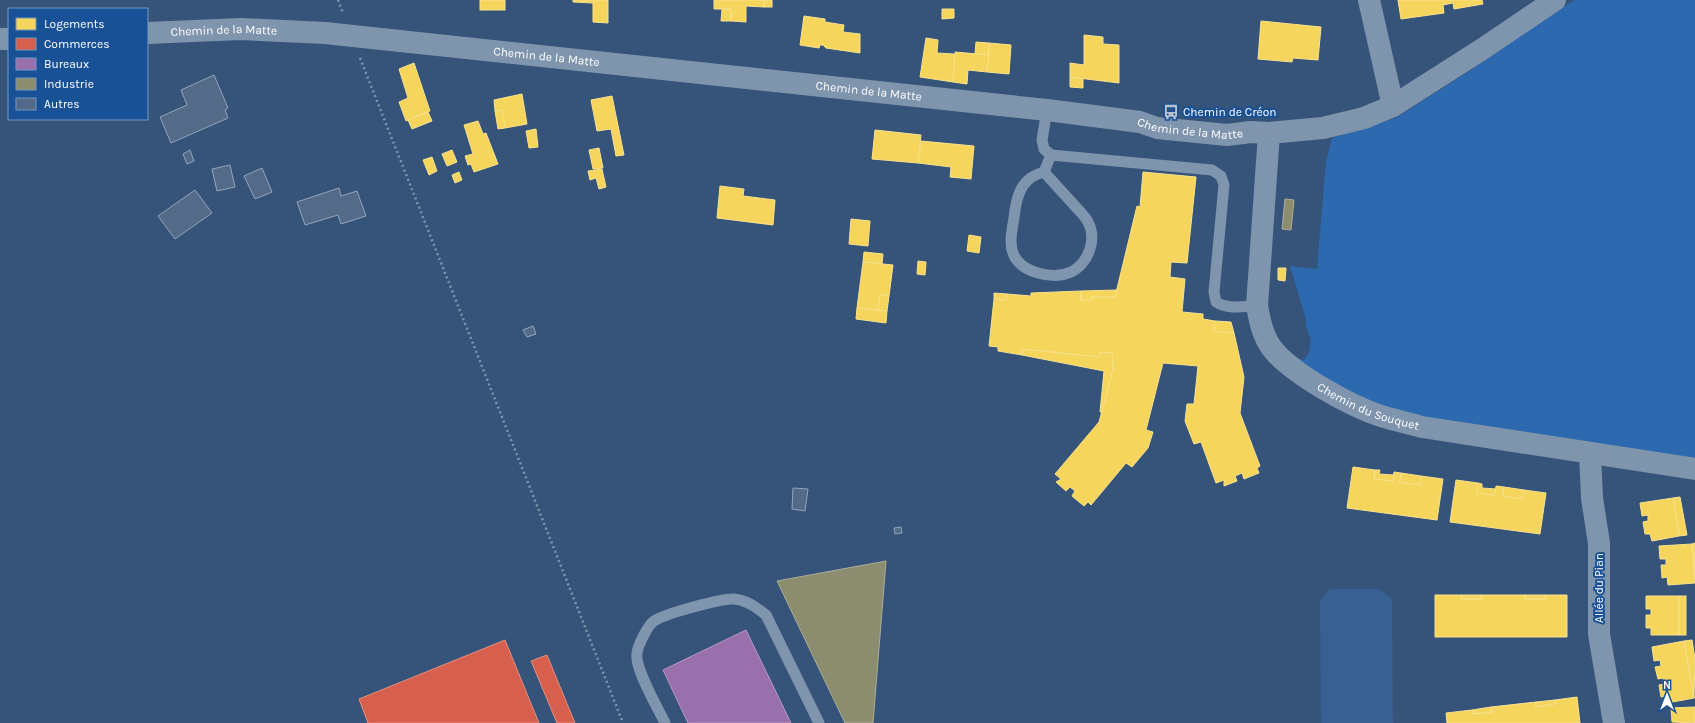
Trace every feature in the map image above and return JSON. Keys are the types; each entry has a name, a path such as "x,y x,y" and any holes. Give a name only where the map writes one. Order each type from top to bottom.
{"street":[{"path":"1369,0 1392,106"},
{"name":"Chemin de la Matte","path":"148,33 241,29 325,33 1047,110 1140,122 1157,128 1227,135 1251,132 1269,133 1323,128 1364,118 1392,106 1481,50 1555,0"},
{"name":"Chemin du Souquet","path":"1269,133 1257,306 1262,329 1274,351 1303,376 1337,396 1379,415 1422,427 1695,469"},
{"name":"Allée du Pian","path":"1590,453 1592,498 1599,543 1599,634 1614,723"}],"lane":[{"path":"1047,110 1042,140 1044,150 1051,155 1212,170 1221,176 1224,185 1214,292 1216,302 1221,306 1231,307 1257,306"},
{"path":"1044,172 1051,155"},
{"path":"1044,172 1088,221 1092,232 1088,255 1076,269 1070,272 1048,274 1028,270 1017,261 1012,252 1011,238 1017,201 1021,187 1034,174 1044,172"},
{"path":"665,723 637,664 636,652 643,636 654,621 688,608 734,599 752,604 766,615 819,723"}],"path":[{"path":"338,0 623,723"}],"shaded area":[{"path":"1574,0 1695,0 1695,461 1380,410 1284,356 1304,360 1309,352 1311,340 1290,266 1317,269 1326,161 1332,138 1396,118 1468,72"},
{"path":"1330,589 1379,589 1392,599 1393,723 1321,723 1320,600"}],"building: Logements":[{"path":"480,0 505,0 505,10 480,10"},
{"path":"573,0 608,0 608,23 593,22 593,3 573,2"},
{"path":"714,0 764,0 764,7 746,6 746,22 731,21 731,9 714,9"},
{"path":"764,0 772,0 772,7 764,7"},
{"path":"1398,0 1482,0 1483,4 1454,9 1453,3 1443,5 1444,13 1401,19"},
{"path":"722,9 731,9 731,21 721,21"},
{"path":"942,9 954,9 954,18 942,19"},
{"path":"804,16 825,19 825,22 844,25 843,32 860,34 860,53 826,48 823,45 820,45 819,48 800,45"},
{"path":"1261,21 1321,27 1318,60 1293,58 1292,62 1258,59"},
{"path":"1084,35 1103,37 1103,44 1119,45 1119,83 1070,77 1070,63 1084,65"},
{"path":"926,38 938,40 937,53 954,54 955,67 953,82 920,77"},
{"path":"976,42 989,43 989,55 975,54"},
{"path":"989,43 1011,45 1009,74 987,72"},
{"path":"955,52 989,55 987,72 968,70 967,84 953,82"},
{"path":"414,63 430,111 406,121 399,102 408,98 399,69"},
{"path":"1070,77 1083,79 1083,88 1070,87"},
{"path":"522,94 527,124 505,128 502,110 495,111 494,100"},
{"path":"612,96 624,155 616,156 611,129 597,131 591,100"},
{"path":"502,110 505,128 498,129 495,111"},
{"path":"428,112 432,121 412,129 408,120"},
{"path":"478,121 483,134 486,133 498,164 474,172 471,164 468,165 465,156 473,154 464,125"},
{"path":"536,129 538,147 529,148 526,131"},
{"path":"875,130 921,135 918,163 872,159"},
{"path":"921,141 974,146 971,179 950,177 951,167 918,163"},
{"path":"599,148 603,168 593,169 589,150"},
{"path":"452,150 457,162 447,166 442,154"},
{"path":"432,157 437,171 429,175 423,160"},
{"path":"602,169 606,187 599,189 596,178 590,180 588,171"},
{"path":"459,172 462,180 455,183 452,175"},
{"path":"1143,172 1196,177 1187,263 1171,262 1170,277 1185,279 1182,312 1203,314 1203,319 1215,321 1214,331 1234,333 1244,377 1240,413 1260,466 1257,468 1259,473 1244,479 1242,473 1235,476 1237,481 1224,486 1224,480 1216,483 1201,442 1194,444 1185,421 1187,404 1194,404 1198,366 1163,363 1146,430 1153,432 1148,448 1132,467 1126,463 1091,505 1088,502 1084,506 1072,496 1075,491 1070,487 1066,491 1056,482 1061,479 1055,474 1099,422 1113,369 1112,353 1100,352 1099,357 1022,349 1022,355 998,351 998,347 989,346 994,299 1006,300 1007,294 1031,296 1031,293 1081,291 1081,300 1091,300 1091,297 1115,297 1137,206 1140,207"},
{"path":"720,186 744,189 743,196 775,200 773,225 717,218"},
{"path":"851,219 870,221 868,246 849,244"},
{"path":"969,235 981,237 979,253 967,251"},
{"path":"864,252 883,254 882,264 863,262"},
{"path":"918,261 926,262 925,275 917,274"},
{"path":"863,262 893,265 889,296 880,295 878,310 857,308"},
{"path":"1278,268 1286,268 1285,281 1278,280"},
{"path":"1117,290 1115,297 1091,297 1091,300 1081,300 1081,291"},
{"path":"994,293 1007,294 1006,300 994,299"},
{"path":"880,295 889,296 887,311 878,310"},
{"path":"857,308 887,311 886,323 856,319"},
{"path":"1215,321 1231,322 1234,333 1214,331"},
{"path":"1022,349 1099,357 1100,352 1112,353 1113,369 1102,412 1100,412 1104,371 1022,355"},
{"path":"1353,467 1375,470 1374,479 1393,481 1394,472 1401,473 1400,482 1420,485 1421,476 1443,479 1437,520 1347,508"},
{"path":"1375,470 1380,470 1379,474 1394,475 1393,481 1374,479"},
{"path":"1401,473 1421,476 1420,485 1400,482"},
{"path":"1456,480 1478,483 1477,493 1495,495 1496,486 1504,487 1503,496 1522,499 1524,490 1546,493 1540,534 1450,522"},
{"path":"1478,483 1482,484 1482,488 1496,489 1495,495 1477,493"},
{"path":"1504,487 1524,490 1522,499 1503,496"},
{"path":"1680,497 1687,535 1679,536 1673,498"},
{"path":"1673,498 1679,536 1652,541 1650,534 1645,534 1643,522 1648,521 1648,515 1642,516 1640,503"},
{"path":"1695,543 1695,579 1692,544"},
{"path":"1692,544 1695,583 1668,585 1667,577 1662,578 1661,565 1666,565 1666,559 1660,559 1659,546"},
{"path":"1435,595 1462,595 1462,599 1481,599 1481,595 1525,595 1525,599 1545,599 1545,595 1567,595 1567,637 1435,637"},
{"path":"1462,595 1481,595 1481,599 1462,599"},
{"path":"1525,595 1545,595 1545,599 1525,599"},
{"path":"1646,596 1679,596 1679,635 1651,635 1651,628 1646,628 1646,615 1651,615 1651,609 1646,609"},
{"path":"1679,596 1686,596 1686,635 1679,635"},
{"path":"1692,640 1695,659 1694,698 1684,641"},
{"path":"1684,641 1694,698 1667,703 1666,696 1661,697 1659,685 1664,684 1663,678 1658,679 1655,667 1661,666 1660,660 1654,661 1652,647"},
{"path":"1577,697 1580,723 1447,723 1446,713 1472,710 1473,714 1492,712 1491,707 1536,702 1536,707 1555,704 1555,700"},
{"path":"1555,700 1555,704 1536,707 1536,702"},
{"path":"1491,707 1492,712 1473,714 1472,710"},
{"path":"1695,707 1695,723 1672,722 1671,708"}],"building: Commerces":[{"path":"505,640 539,723 368,723 359,699"},
{"path":"547,655 575,723 557,723 531,661"}],"building: Bureaux":[{"path":"746,630 791,723 688,723 663,670"}],"building: Industrie":[{"path":"1285,199 1294,200 1291,230 1282,229"},
{"path":"886,561 873,723 845,723 777,581"}],"building: Autres":[{"path":"214,75 228,108 225,110 228,118 171,143 160,117 187,105 181,90"},
{"path":"190,150 194,161 187,164 183,154"},
{"path":"230,165 235,187 217,191 212,169"},
{"path":"262,168 272,192 255,199 244,176"},
{"path":"339,188 341,196 357,191 366,216 341,224 338,215 305,225 297,202"},
{"path":"195,190 212,213 175,239 158,216"},
{"path":"533,326 536,334 527,337 523,330"},
{"path":"793,488 808,489 805,511 792,509"},
{"path":"901,527 902,533 895,534 894,528"}],"place":[{"name":"Chemin de Créon","path":"1171,112"}]}
